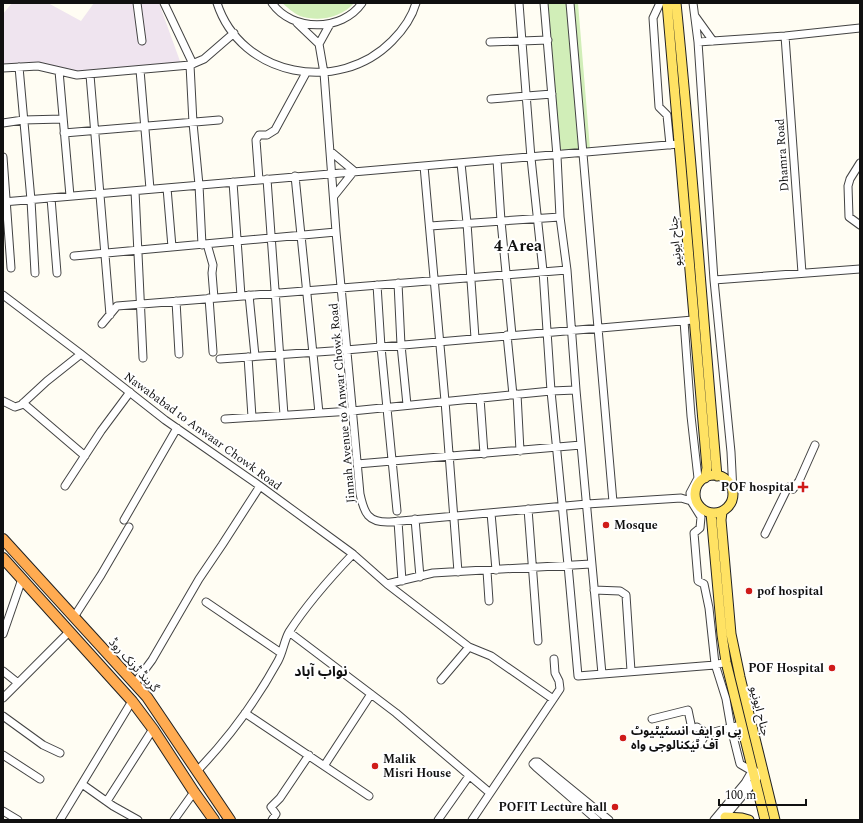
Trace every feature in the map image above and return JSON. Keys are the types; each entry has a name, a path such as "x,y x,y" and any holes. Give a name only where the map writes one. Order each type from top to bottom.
{"highway":[{"name":"گرینڈ ٹرنک روڈ","path":"3,539 135,684 158,712 230,820"},
{"name":"گرینڈ ٹرنک روڈ","path":"3,558 132,701 153,729 214,820"}],"main road":[{"name":"جناح ایونیو","path":"676,3 690,142 701,300 717,476"},
{"name":"جناح ایونیو","path":"666,5 674,144 689,320 707,468 705,478"},
{"path":"717,476 728,481 733,492 733,498 731,503 722,512 711,513 701,507 696,497 697,486 705,478 717,476"},
{"name":"جناح ایونیو","path":"722,512 721,520 731,634 775,820"},
{"name":"جناح ایونیو","path":"711,513 722,635 726,662 754,782 765,820"},
{"path":"722,817 742,818 749,820"}],"street":[{"path":"137,3 142,41"},
{"path":"164,3 192,64 193,122 205,245 213,265 211,298 213,352"},
{"path":"217,3 225,20 234,33 254,53 285,68 306,73 324,73 341,70 372,58 386,48 398,35 408,22 416,3"},
{"path":"272,3 276,9 295,21 319,44 330,24"},
{"path":"295,21 312,25 330,24 346,18 359,8 362,3"},
{"path":"519,3 531,158 543,271 551,391 578,676 715,665 726,662"},
{"path":"544,3 557,156 560,217 568,270 576,390 602,674"},
{"path":"570,3 613,502"},
{"path":"5,202 332,173 557,156 674,144 667,115 659,106 658,99 653,18 660,3"},
{"path":"693,3 698,42 714,280 731,452 733,492"},
{"path":"694,14 713,41"},
{"path":"698,42 785,36 860,28"},
{"path":"3,68 38,66 77,75 90,75 192,64 204,59 234,33"},
{"name":"Dhamra Road","path":"785,36 802,273"},
{"path":"490,42 548,40"},
{"name":"Jinnah Avenue to Anwar Chowk Road","path":"319,44 324,73 346,350 360,494 363,508 370,517 380,522 398,521 562,506 681,498"},
{"path":"19,67 31,200 35,273"},
{"path":"140,70 150,189"},
{"path":"59,71 70,196"},
{"path":"259,180 256,140 259,136 267,135 275,130 306,73"},
{"path":"90,75 110,315"},
{"path":"491,99 552,94"},
{"path":"3,123 23,120 63,119"},
{"path":"64,133 218,120"},
{"path":"330,151 354,172"},
{"path":"3,157 5,202 11,268"},
{"path":"497,160 520,451"},
{"path":"461,163 475,338"},
{"path":"860,163 850,179 848,186 849,218 860,225"},
{"path":"424,166 440,341 458,572"},
{"path":"334,196 354,172"},
{"path":"296,176 319,413"},
{"path":"266,179 284,415"},
{"path":"233,182 238,242 255,356"},
{"path":"167,188 172,247"},
{"path":"135,191 143,358"},
{"path":"51,198 57,273"},
{"path":"430,226 560,217"},
{"path":"74,256 336,232"},
{"path":"102,324 117,306 568,270"},
{"path":"714,280 858,270"},
{"path":"398,283 401,345 407,405"},
{"path":"377,285 381,347 393,461 396,511"},
{"name":"Nawababad to Anwaar Chowk Road","path":"3,295 177,428 353,554 387,584 469,646 491,656 553,699"},
{"path":"176,301 179,354"},
{"path":"220,359 313,353 689,320 691,416 698,478 690,493 691,501 701,517 700,528 694,533 698,581 704,584 708,602 715,665 726,699 731,728 740,764 752,771 762,769"},
{"path":"3,401 15,407 81,354"},
{"path":"248,357 252,417"},
{"path":"225,419 352,411 515,394 576,390"},
{"path":"64,486 130,392"},
{"path":"480,398 484,454"},
{"path":"23,402 85,456"},
{"path":"124,520 177,428"},
{"path":"357,464 581,445"},
{"path":"765,534 787,489 789,487 793,489 799,481 815,445"},
{"path":"135,684 152,660 199,579 260,486"},
{"path":"681,498 690,493 697,486"},
{"path":"681,498 691,501 701,507"},
{"path":"528,509 538,641"},
{"path":"491,513 496,570"},
{"path":"415,519 420,577"},
{"path":"398,521 402,581"},
{"path":"74,617 129,527"},
{"path":"197,771 231,733 245,713 263,686 281,653 289,632 310,602 353,554"},
{"path":"387,584 433,573 591,564"},
{"path":"488,571 489,601"},
{"path":"3,634 22,579"},
{"path":"594,590 620,590 626,595 631,671"},
{"path":"206,602 281,653"},
{"path":"3,698 70,631"},
{"path":"289,632 371,694 490,793"},
{"path":"440,680 459,660 469,646"},
{"path":"472,820 560,689 559,681 555,673 554,659"},
{"path":"3,671 18,683"},
{"path":"324,766 371,694"},
{"path":"60,820 132,701"},
{"path":"652,719 688,710 692,729 697,727 706,734"},
{"path":"245,713 369,796"},
{"path":"3,716 44,744 60,752"},
{"path":"696,745 700,744 706,734 741,725"},
{"path":"107,801 153,729"},
{"path":"3,755 40,779"},
{"path":"272,820 276,814 272,805 280,798 309,756"},
{"path":"597,820 536,767 534,764 535,762 538,762 609,820"},
{"path":"714,820 722,817 754,782 762,769"},
{"path":"722,817 752,771"},
{"path":"438,820 469,776"},
{"path":"82,784 138,820"},
{"path":"174,820 194,792"},
{"path":"3,811 18,820"}],"shaded area":[{"path":"12,3 48,3 81,21 94,3 159,3 181,64 74,73 42,64 3,66 3,14"}],"green space":[{"path":"282,3 354,3 343,12 336,15 315,19 300,16"},
{"path":"548,3 578,3 590,149 564,152 559,147"}],"place":[{"name":"POF hospital","path":"803,487"},
{"name":"Mosque","path":"606,525"},
{"name":"pof hospital","path":"749,591"},
{"name":"POF Hospital","path":"832,668"},
{"name":"پی او ایف انسٹیٹیوٹ آف ٹیکنالوجی واہ","path":"623,738"},
{"name":"Malik Misri House","path":"375,766"},
{"name":"POFIT Lecture hall","path":"615,807"}],"district":[{"name":"4 Area","path":"518,245"},
{"name":"نواب آباد","path":"321,671"}]}
